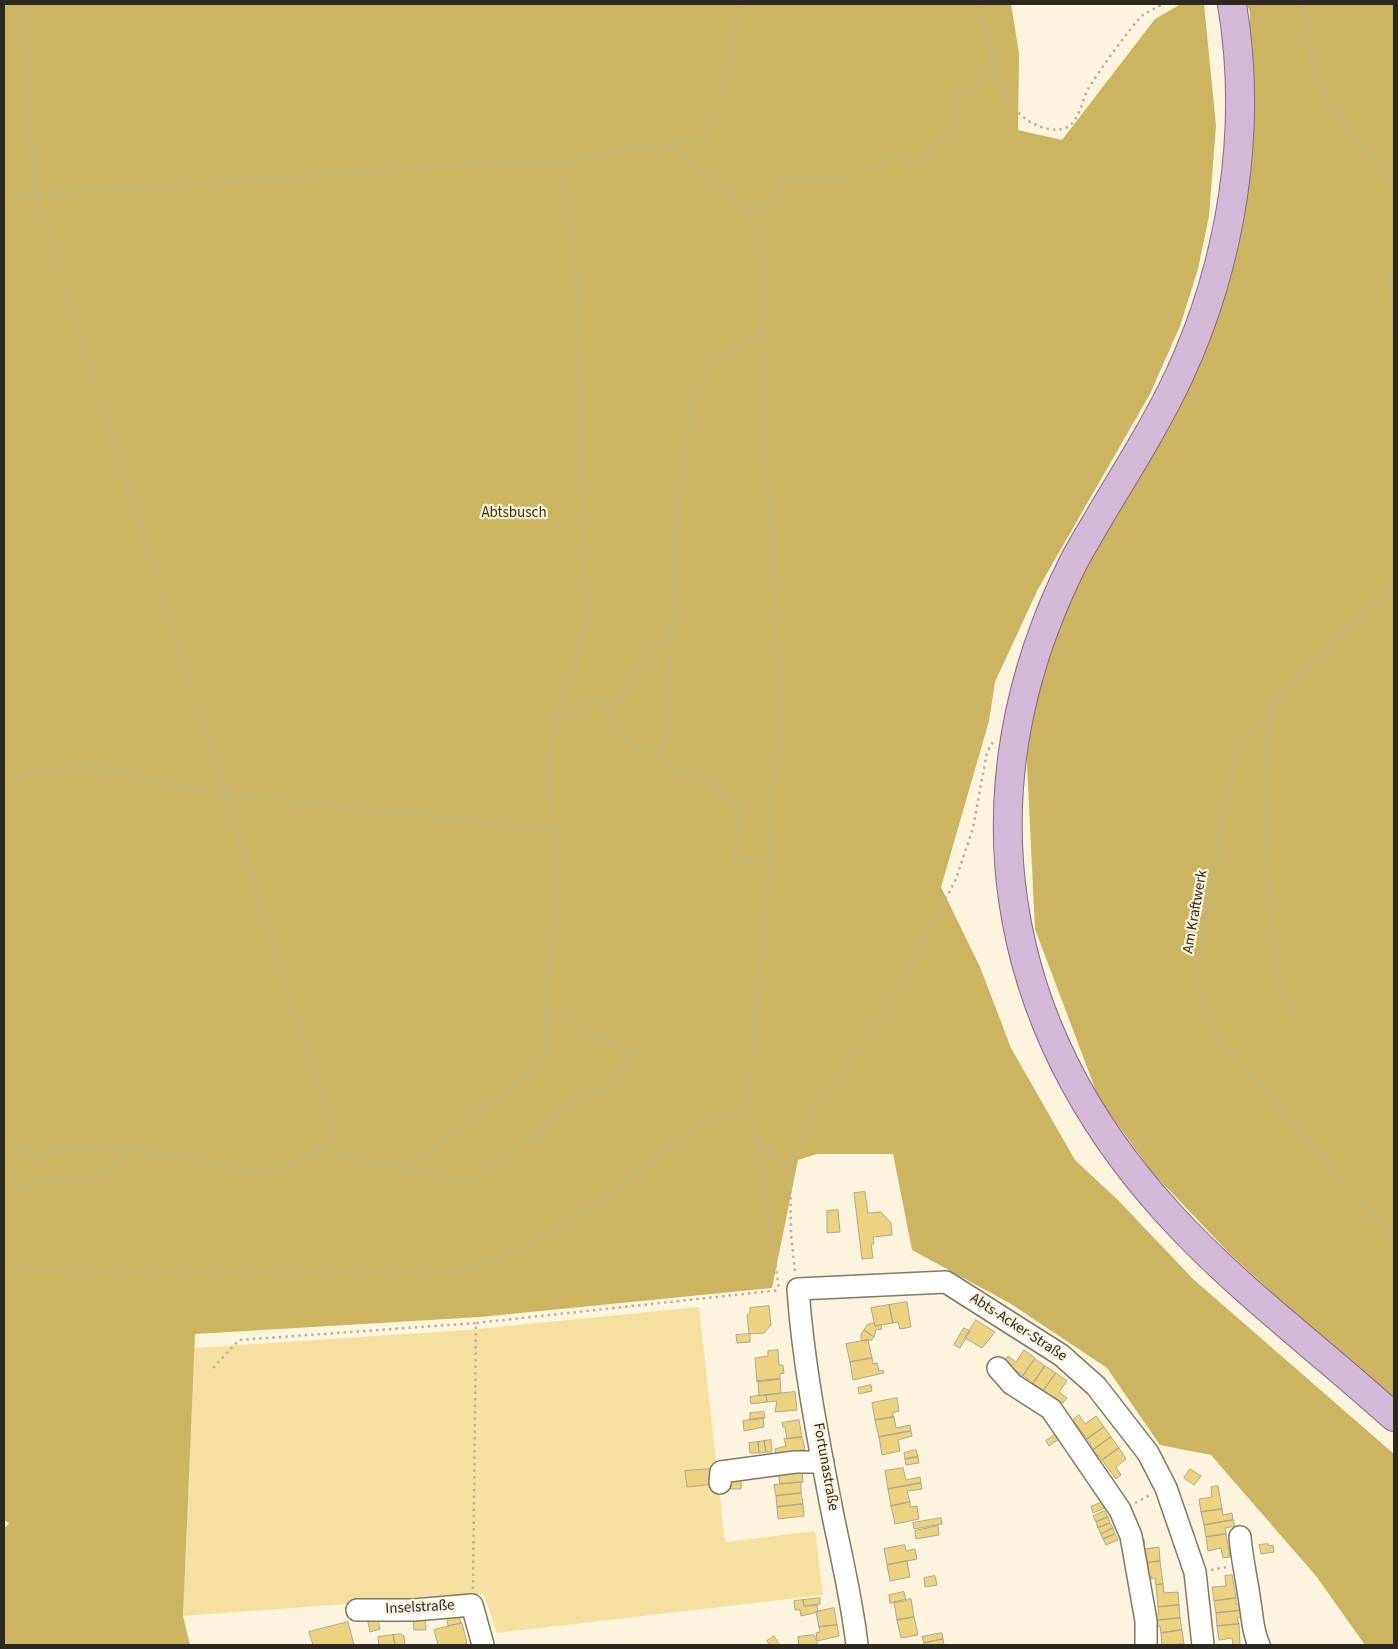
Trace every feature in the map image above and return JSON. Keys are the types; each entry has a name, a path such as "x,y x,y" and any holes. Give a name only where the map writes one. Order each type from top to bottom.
{"main road":[{"path":"1232,4 1238,73 1238,152 1235,183 1222,256 1202,320 1178,377 1074,561 1035,652 1021,704 1011,762 1008,795 1009,859 1017,928 1044,1021 1071,1078 1113,1147 1188,1235 1258,1300 1394,1417"}],"street":[{"name":"Abts-Acker-Straße","path":"798,1289 946,1282 1061,1355 1096,1386 1148,1453 1166,1488 1195,1572 1203,1645"},
{"name":"Fortunastraße","path":"798,1289 800,1323 854,1622 856,1645"},
{"path":"998,1368 1012,1384 1050,1410 1120,1510 1130,1536 1146,1621 1146,1645"},
{"path":"720,1483 721,1472 795,1462 824,1462"},
{"path":"1240,1537 1242,1565 1251,1604 1251,1622 1259,1645"},
{"name":"Inselstraße","path":"357,1610 414,1610 472,1605 484,1645"}],"path":[{"path":"4,1144 17,1150 44,1154 93,1148 132,1149 261,1173 296,1163 318,1151 325,1145 331,1135 331,1126 35,194 22,4"},
{"path":"4,196 298,177 425,166 569,162 628,148 669,145 697,139 706,134 716,110 739,4"},
{"path":"747,211 777,202 778,184 788,180 798,178 811,181 831,177 845,179 861,167 876,169 882,167 887,158 894,156 909,162 922,159 933,147 956,134 956,98 958,92 972,89 992,64 993,58 980,4"},
{"path":"992,64 1006,97 1021,116 1044,128 1059,130 1070,125 1078,114 1090,87 1142,16 1163,4"},
{"path":"1302,4 1320,78 1333,109 1388,173 1394,190"},
{"path":"669,145 736,198 754,221 761,242 764,452 773,524 779,700 777,765 772,784 770,865 748,1087 741,1113"},
{"path":"318,1151 337,1152 355,1162 390,1165 403,1164 420,1158 448,1138 539,1064 548,1049 546,1015 554,919 556,830 549,788 548,758 555,719 580,650 586,622 579,307 573,239 564,185 564,173 569,162"},
{"path":"1394,267 1391,281 1394,334"},
{"path":"762,333 708,366 700,376 683,461 677,518 671,676 663,751 664,762 690,776 703,774 709,777 718,789 734,804 738,811 735,853 740,860 770,865"},
{"name":"Am Kraftwerk","path":"1394,583 1385,596 1273,704 1245,738 1230,779 1196,977 1206,1012 1217,1036 1317,1150 1364,1208 1394,1240"},
{"path":"609,708 625,692 638,672 646,654 662,641 673,623"},
{"path":"555,719 586,709 591,700 597,699 609,708 616,732 631,740 638,751 646,752 656,747 663,751"},
{"path":"1273,704 1269,739 1266,837 1273,940 1280,991 1298,1017"},
{"path":"798,1289 791,1235 789,1168 815,1108 870,1035 891,1003 956,880 973,828 987,752 993,742 1000,736"},
{"path":"4,780 58,769 97,767 183,788 556,830"},
{"path":"390,1165 414,1173 443,1175 467,1182 474,1181 496,1162 504,1160 526,1139 536,1136 573,1101 592,1092 603,1092 608,1088 633,1053 620,1050 610,1042 590,1034 560,1013 554,1017 546,1015"},
{"path":"4,1269 126,1274 460,1269 476,1266 537,1240 584,1212 682,1138 705,1124 732,1113 750,1116 755,1124 780,1290 476,1323 239,1340 213,1368"},
{"path":"757,1138 789,1168"},
{"path":"4,1173 18,1188 24,1189 34,1182 91,1178 114,1167 132,1149"},
{"path":"472,1605 476,1323"},
{"path":"1120,1510 1166,1488"},
{"path":"1195,1572 1242,1565"}],"shaded area":[{"path":"699,1307 725,1542 815,1531 823,1595 497,1633 484,1594 183,1616 194,1348 467,1330"}],"green space":[{"name":"Abtsbusch","path":"4,4 1011,4 1019,53 1018,130 1062,140 1155,19 1181,4 1204,4 1216,126 1209,216 1198,269 1180,326 1150,394 1038,589 995,682 989,721 941,887 980,967 1011,1048 1075,1160 1118,1200 1193,1279 1394,1454 1394,1645 1365,1645 1316,1576 1211,1455 1160,1445 1107,1368 1011,1304 912,1250 893,1154 817,1154 798,1160 772,1288 480,1317 195,1334 183,1616 190,1645 4,1645 4,1529 9,1523 4,1520"},
{"path":"1247,4 1394,4 1394,1404 1229,1253 1152,1172 1099,1099 1035,929 1025,723 1069,595 1144,452 1246,148 1250,13"}],"building":[{"path":"865,1192 868,1213 881,1212 891,1223 892,1235 873,1237 874,1244 871,1244 873,1258 862,1259 854,1193"},
{"path":"838,1210 840,1232 827,1233 827,1211"},
{"path":"907,1302 911,1327 900,1329 898,1322 893,1323 889,1305"},
{"path":"889,1305 893,1323 875,1326 871,1308"},
{"path":"769,1306 771,1325 764,1333 749,1334 747,1315 750,1313 750,1308"},
{"path":"976,1320 995,1332 982,1348 965,1338"},
{"path":"874,1323 875,1326 881,1325 882,1329 876,1330 874,1337 864,1330 867,1325"},
{"path":"964,1328 970,1331 960,1348 954,1345"},
{"path":"864,1330 874,1337 872,1340 861,1341 861,1335"},
{"path":"750,1334 750,1342 737,1343 736,1335"},
{"path":"868,1340 872,1358 850,1362 846,1344"},
{"path":"778,1350 779,1365 783,1365 784,1373 780,1374 780,1379 757,1382 755,1358 768,1356 768,1351"},
{"path":"1024,1350 1035,1358 1023,1376 1004,1362 1008,1356 1016,1362"},
{"path":"872,1358 873,1364 877,1363 879,1371 883,1370 884,1373 853,1380 850,1362"},
{"path":"1035,1359 1045,1366 1028,1391 1022,1387 1028,1379 1023,1376"},
{"path":"1045,1366 1056,1373 1043,1391 1038,1387 1033,1395 1028,1391"},
{"path":"1056,1373 1067,1381 1059,1392 1067,1398 1063,1403 1043,1391"},
{"path":"780,1379 781,1393 759,1396 758,1381"},
{"path":"871,1385 872,1391 859,1394 858,1388"},
{"path":"795,1392 797,1410 775,1412 777,1401 767,1402 766,1395"},
{"path":"766,1395 767,1402 751,1404 750,1397"},
{"path":"897,1398 899,1411 892,1413 894,1417 875,1420 872,1403"},
{"path":"764,1412 765,1418 750,1420 750,1413"},
{"path":"1079,1415 1085,1424 1096,1416 1104,1427 1087,1439 1073,1420"},
{"path":"894,1417 896,1428 910,1425 911,1431 879,1437 875,1420"},
{"path":"763,1418 764,1427 744,1431 743,1421"},
{"path":"799,1420 802,1437 787,1439 785,1427 783,1427 782,1423"},
{"path":"1104,1427 1111,1437 1086,1455 1083,1450 1091,1444 1087,1439"},
{"path":"911,1431 912,1436 898,1440 900,1451 882,1455 879,1437"},
{"path":"1056,1434 1059,1439 1049,1446 1046,1441"},
{"path":"802,1437 805,1449 776,1456 775,1449 786,1446 784,1439"},
{"path":"1111,1437 1119,1448 1102,1460 1098,1455 1090,1460 1086,1455"},
{"path":"771,1440 772,1452 766,1452 764,1441"},
{"path":"764,1441 766,1452 759,1453 758,1442"},
{"path":"758,1442 759,1453 750,1453 749,1443"},
{"path":"1119,1448 1126,1459 1116,1467 1121,1475 1116,1479 1102,1460"},
{"path":"916,1450 918,1457 905,1459 904,1453"},
{"path":"918,1457 919,1463 906,1465 905,1459"},
{"path":"802,1466 803,1482 780,1484 778,1469"},
{"path":"903,1468 906,1480 920,1477 921,1483 888,1489 885,1471"},
{"path":"712,1469 713,1484 687,1487 685,1471"},
{"path":"1190,1469 1201,1476 1194,1485 1184,1478"},
{"path":"729,1474 741,1478 741,1489 731,1489"},
{"path":"801,1482 801,1493 776,1496 774,1485"},
{"path":"921,1483 922,1489 907,1491 910,1502 891,1506 888,1489"},
{"path":"1218,1486 1222,1509 1201,1512 1199,1499 1212,1497 1211,1487"},
{"path":"801,1493 803,1504 777,1507 776,1496"},
{"path":"910,1502 910,1507 917,1506 919,1519 895,1524 891,1506"},
{"path":"1102,1502 1105,1508 1093,1513 1091,1507"},
{"path":"803,1504 804,1516 778,1519 777,1507"},
{"path":"1222,1509 1223,1515 1232,1513 1233,1520 1204,1525 1201,1512"},
{"path":"1105,1511 1108,1517 1096,1522 1093,1516"},
{"path":"1108,1517 1110,1523 1098,1528 1096,1522"},
{"path":"941,1518 942,1524 914,1529 913,1523"},
{"path":"1233,1520 1235,1526 1225,1528 1226,1534 1206,1537 1204,1525"},
{"path":"1110,1523 1113,1528 1101,1534 1098,1528"},
{"path":"938,1526 939,1535 916,1539 915,1531"},
{"path":"1113,1528 1115,1534 1103,1539 1101,1534"},
{"path":"1115,1534 1118,1540 1106,1545 1103,1539"},
{"path":"1226,1534 1230,1557 1223,1558 1221,1548 1208,1551 1206,1537"},
{"path":"1144,1539 1145,1549 1159,1547 1160,1561 1140,1564 1137,1540"},
{"path":"1268,1544 1269,1546 1273,1545 1274,1552 1261,1554 1259,1545"},
{"path":"905,1545 906,1551 915,1549 917,1559 887,1565 884,1549"},
{"path":"907,1561 910,1577 890,1581 887,1565"},
{"path":"1160,1561 1163,1584 1156,1585 1155,1578 1151,1579 1151,1576 1141,1577 1140,1564"},
{"path":"1232,1575 1236,1598 1214,1601 1212,1587 1226,1586 1225,1576"},
{"path":"935,1576 937,1585 925,1587 924,1578"},
{"path":"1163,1584 1164,1593 1178,1592 1179,1605 1158,1607 1156,1585"},
{"path":"904,1592 906,1601 890,1603 889,1595"},
{"path":"820,1598 820,1604 804,1606 803,1600"},
{"path":"1236,1598 1236,1604 1245,1604 1246,1610 1216,1613 1214,1601"},
{"path":"911,1599 914,1617 897,1620 894,1602"},
{"path":"803,1600 804,1606 817,1605 818,1612 801,1616 800,1610 795,1610 794,1601"},
{"path":"1179,1605 1180,1618 1150,1621 1149,1615 1159,1614 1158,1607"},
{"path":"834,1608 837,1625 819,1627 816,1612"},
{"path":"1246,1610 1247,1617 1237,1618 1239,1624 1217,1626 1216,1613"},
{"path":"377,1616 380,1629 370,1632 367,1617"},
{"path":"425,1616 426,1630 414,1630 413,1617"},
{"path":"459,1616 461,1623 448,1626 447,1619"},
{"path":"914,1617 918,1635 901,1638 897,1620"},
{"path":"1180,1618 1182,1630 1161,1633 1160,1626 1151,1628 1150,1621"},
{"path":"348,1622 354,1645 313,1645 309,1632"},
{"path":"462,1623 467,1643 464,1645 438,1645 434,1630"},
{"path":"1239,1624 1240,1645 1233,1645 1232,1638 1219,1640 1217,1626"},
{"path":"837,1625 839,1636 817,1641 816,1633 820,1632 819,1627"},
{"path":"1182,1630 1184,1644 1162,1645 1161,1633"},
{"path":"942,1633 943,1639 924,1643 922,1637"},
{"path":"401,1634 404,1636 405,1645 395,1645 393,1635"},
{"path":"393,1635 395,1645 379,1645 378,1637"},
{"path":"814,1635 818,1645 799,1645 798,1637"},
{"path":"774,1636 779,1644 770,1645 767,1641"},
{"path":"943,1639 944,1645 924,1645 924,1643"}]}
